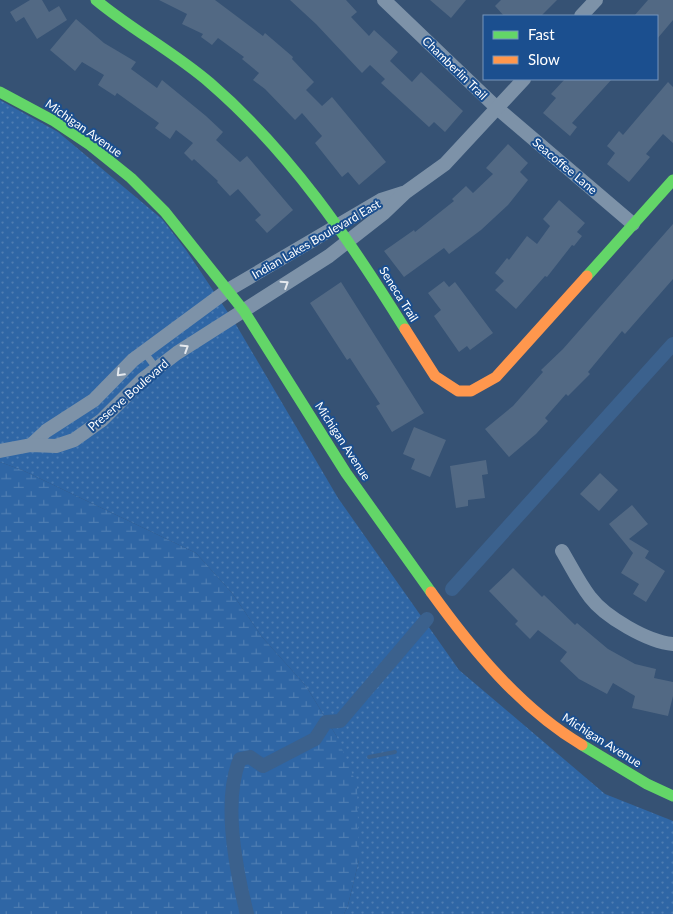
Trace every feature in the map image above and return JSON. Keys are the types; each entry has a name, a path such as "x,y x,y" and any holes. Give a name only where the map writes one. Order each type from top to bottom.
{"street":[{"name":"Seneca Trail","path":"96,0 123,22 192,68 238,109 284,155 350,240 435,376 451,390 464,393 479,388 496,377 673,180"},
{"name":"Chamberlin Trail","path":"384,0 497,108 523,80"},
{"path":"582,15 596,0"},
{"name":"Michigan Avenue","path":"0,92 54,121 90,145 130,178 165,212 244,311 346,473 463,636 492,669 525,701 575,741 647,784 673,796"},
{"name":"Indian Lakes Boulevard East","path":"244,311 350,240 384,213 406,192 445,164 497,108"},
{"name":"Seacoffee Lane","path":"497,108 633,224"},
{"name":"Indian Lakes Boulevard East","path":"228,290 381,200 406,192"},
{"name":"Preserve Boulevard","path":"31,445 46,431 94,400 144,352 228,290"},
{"name":"Preserve Boulevard","path":"0,451 31,445 56,446 74,440 102,420 143,379 157,368 244,311"},
{"path":"562,551 590,598 615,620 639,633 673,644"}],"lane":[{"path":"144,352 157,368"}],"green space":[{"path":"0,100 58,132 162,219 186,250 235,323 338,498 459,670 605,794 673,821 673,914 344,914 359,860 337,737 306,686 262,637 232,593 196,553 22,470 0,462"},
{"path":"0,462 22,470 196,553 232,593 262,637 306,686 337,737 357,785 359,860 344,914 0,914"}],"building":[{"path":"30,0 42,0 49,12 59,6 67,20 37,39 24,17 16,22 10,12"},
{"path":"159,0 215,0 263,36 265,33 293,57 292,59 314,82 306,90 322,106 332,97 386,162 359,185 348,172 342,177 315,143 322,136 302,113 295,120 265,89 253,80 259,73 242,59 244,57 218,38 212,45 201,37 203,34 182,24 187,14"},
{"path":"290,0 346,0 357,12 351,17 369,36 374,30 398,52 390,61 412,82 421,72 463,111 445,132 434,122 429,127 381,83 385,79 370,65 362,73 316,24"},
{"path":"430,0 466,0 451,18"},
{"path":"501,0 557,0 542,15 503,15 495,6"},
{"path":"648,0 673,0 673,20 658,38 658,15 635,15"},
{"path":"76,19 104,43 136,62 131,69 157,88 162,80 206,116 223,132 216,140 240,162 247,156 293,210 267,233 255,220 261,215 238,189 230,196 218,181 194,159 192,161 184,153 193,143 176,130 170,139 155,128 159,123 117,93 115,96 98,85 104,75 82,62 75,71 50,50"},
{"path":"564,80 611,80 572,123 577,127 570,136 543,113 556,98 551,94"},
{"path":"668,82 673,87 673,143 663,134 646,154 650,157 629,182 607,164 615,153 607,146 619,131 623,135"},
{"path":"508,144 528,163 520,172 528,180 508,205 481,230 449,254 444,248 404,277 384,251 414,230 415,232 454,201 452,199 466,186 473,193 493,174 486,168"},
{"path":"559,200 585,223 577,232 582,236 574,246 572,245 547,277 545,276 516,309 495,290 504,281 495,273 507,258 509,260 527,236 537,244 550,226 543,219"},
{"path":"673,224 673,279 625,334 622,331 588,372 590,374 568,396 566,394 545,418 548,421 509,457 485,429 513,406 543,372 541,370 563,349"},
{"path":"444,281 449,287 455,282 493,333 470,350 467,346 459,352 434,316 441,310 428,293"},
{"path":"341,282 424,413 392,432 376,406 380,404 350,358 347,360 310,303"},
{"path":"414,427 446,440 430,477 411,469 415,459 403,454"},
{"path":"486,460 488,474 482,475 485,498 468,500 468,506 456,508 450,466"},
{"path":"600,473 618,490 599,511 580,494"},
{"path":"632,505 648,524 629,539 649,551 645,558 665,571 646,602 633,594 639,584 621,573 633,553 609,524"},
{"path":"513,568 542,597 544,595 575,625 577,623 608,649 635,664 656,669 654,678 673,682 673,696 668,716 632,708 635,696 613,683 607,694 579,679 560,661 567,652 538,630 530,639 515,624 518,621 489,591"}],"waterway":[{"path":"452,589 673,344"},
{"path":"609,415 612,419"},
{"path":"247,914 235,857 231,815 235,776 240,759 250,757 263,766 315,739 326,722 340,721 427,619"},
{"path":"369,757 395,752"}],"traffic: fast":[{"path":"96,0 210,83 266,138 292,167 340,230 405,329"},
{"path":"0,92 54,121 90,145 131,178 165,212 244,311 346,473 431,592"},
{"path":"587,276 673,180"},
{"path":"582,745 647,784 673,796"}],"traffic: slow":[{"path":"405,329 435,376 458,391 471,391 496,377 587,276"},
{"path":"431,592 463,635 518,696 538,714 582,745"}]}
